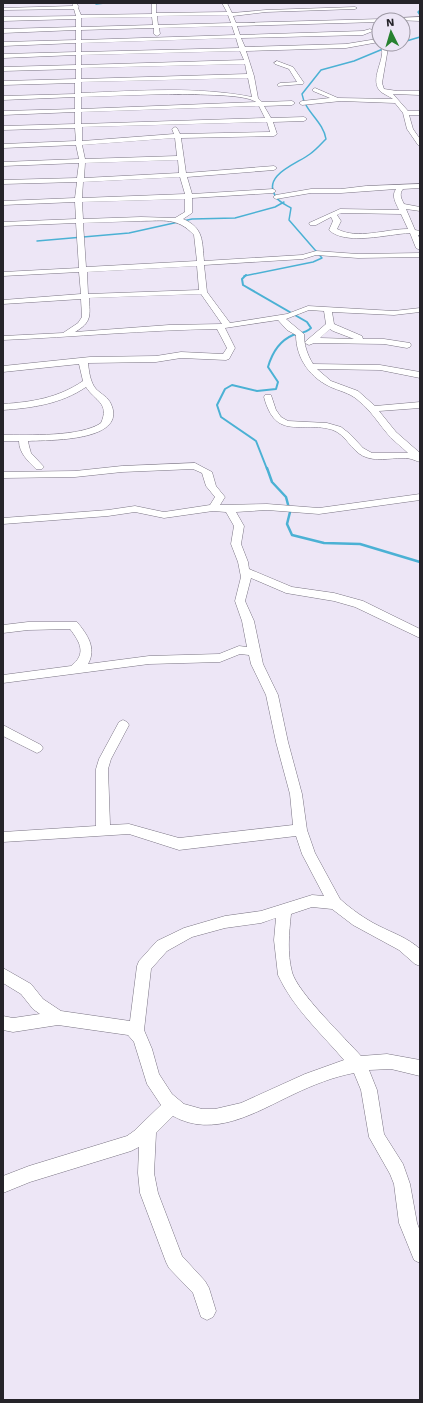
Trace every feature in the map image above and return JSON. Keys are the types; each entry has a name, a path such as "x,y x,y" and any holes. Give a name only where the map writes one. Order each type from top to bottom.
{"street":[{"path":"154,3 154,15 158,39 165,65 168,107 178,136 180,158 189,196 188,213 176,220"},
{"path":"225,3 248,13"},
{"path":"3,146 79,143 178,136 274,134 269,120 258,101 247,62 225,3"},
{"path":"350,3 370,30"},
{"path":"3,9 75,5 79,17 78,41 80,54 78,109 79,143 82,161 78,200 86,317 81,324 66,334"},
{"path":"3,19 230,14 355,8"},
{"path":"3,31 371,20"},
{"path":"3,44 363,33 370,30"},
{"path":"370,30 364,34 371,38"},
{"path":"3,56 346,46 371,43"},
{"path":"385,52 380,80 382,90 397,101 406,113 410,129 420,144"},
{"path":"3,69 247,62"},
{"path":"276,63 292,68 300,83 280,85"},
{"path":"3,83 251,76"},
{"path":"315,90 336,99"},
{"path":"382,90 398,93 420,93"},
{"path":"3,98 78,95 269,120 304,119"},
{"path":"3,128 79,125 235,95 258,101"},
{"path":"302,103 336,99 397,101"},
{"path":"3,113 78,109 168,107 258,101 292,103"},
{"path":"406,113 420,113"},
{"path":"3,164 180,158"},
{"path":"3,182 184,175 274,168"},
{"path":"3,203 274,194 420,186"},
{"path":"401,187 396,194 420,248"},
{"path":"313,223 344,211 420,209"},
{"path":"333,214 337,221 333,230 343,235 366,235 412,230 420,233"},
{"path":"3,224 79,222 141,218 182,221 198,234 203,292 220,314 231,348 226,357 210,358 181,356 156,359 83,361 3,369"},
{"path":"3,274 200,264 303,257 316,253 358,256 420,255"},
{"path":"3,302 85,296 203,292"},
{"path":"3,338 169,327 224,326 280,318 308,308 394,313 420,310"},
{"path":"300,348 313,340 329,325 330,317 328,310"},
{"path":"220,314 252,323"},
{"path":"280,318 290,328 300,334 300,348 310,367 323,380 334,386 355,393 372,409 389,430 419,457"},
{"path":"329,325 346,334 368,341"},
{"path":"313,340 368,341 407,345"},
{"path":"3,438 24,438 86,432 99,429 105,425 107,421 107,405 101,396 92,390 88,382 83,361"},
{"path":"310,367 358,367 419,374"},
{"path":"3,407 45,403 66,396 88,382"},
{"path":"268,397 269,407 278,418 288,424 337,428 344,432 361,452 374,456 403,455 419,457"},
{"path":"372,409 420,405"},
{"path":"24,438 24,450 39,467"},
{"path":"3,475 76,474 147,467 195,466 207,472 212,490 220,497 213,508"},
{"path":"3,520 108,513 135,509 164,515 213,508 230,510 267,507 320,511 420,497"},
{"path":"230,510 240,526 236,544 243,562 246,577 240,601 248,621 257,664 272,695 282,742 296,794 300,830 308,854 335,902 372,929 409,947 420,959"},
{"path":"244,571 290,590 334,597 361,604 420,634"},
{"path":"3,629 28,626 73,625 82,636 86,648 84,661 74,670"},
{"path":"3,679 149,660 220,658 239,650 254,651"},
{"path":"103,830 102,768 122,726"},
{"path":"3,730 37,748"},
{"path":"3,837 64,834 103,830 133,830 179,844 300,830"},
{"path":"312,901 325,884"},
{"path":"335,902 312,901 261,917 224,922 189,932 162,946 144,966 136,1030 152,1077 172,1105 191,1115 211,1117 227,1115 258,1104 289,1088 331,1072 358,1064 387,1061 420,1068"},
{"path":"284,910 281,940 285,974 298,998 358,1064 365,1078 372,1119 377,1137 397,1170 402,1184 408,1223 420,1254"},
{"path":"3,976 26,989 38,1004 58,1018"},
{"path":"3,1023 14,1025 58,1018 126,1027 136,1030"},
{"path":"3,1185 29,1174 131,1143 140,1137 172,1105"},
{"path":"148,1128 146,1173 149,1193 175,1262 199,1287 203,1294 207,1311"}],"waterway":[{"path":"96,4 105,3"},
{"path":"420,10 418,12 420,15"},
{"path":"411,40 420,37"},
{"path":"283,203 277,199 273,189 273,182 277,176 282,171 316,149 326,139 321,127 307,106 302,94 321,70 354,61 376,52"},
{"path":"37,241 129,233 192,219 235,218 275,207 283,203"},
{"path":"245,276 313,262 322,258 289,220 291,208 283,203"},
{"path":"245,276 242,279 243,285 307,322 311,328 305,332 288,338 280,344 274,352 268,367 278,382 276,389 257,391 232,385 225,389 217,405 221,417 256,441 267,469"},
{"path":"267,468 272,482 286,497 290,512 287,524 292,535 324,543 360,544 420,562"}]}
